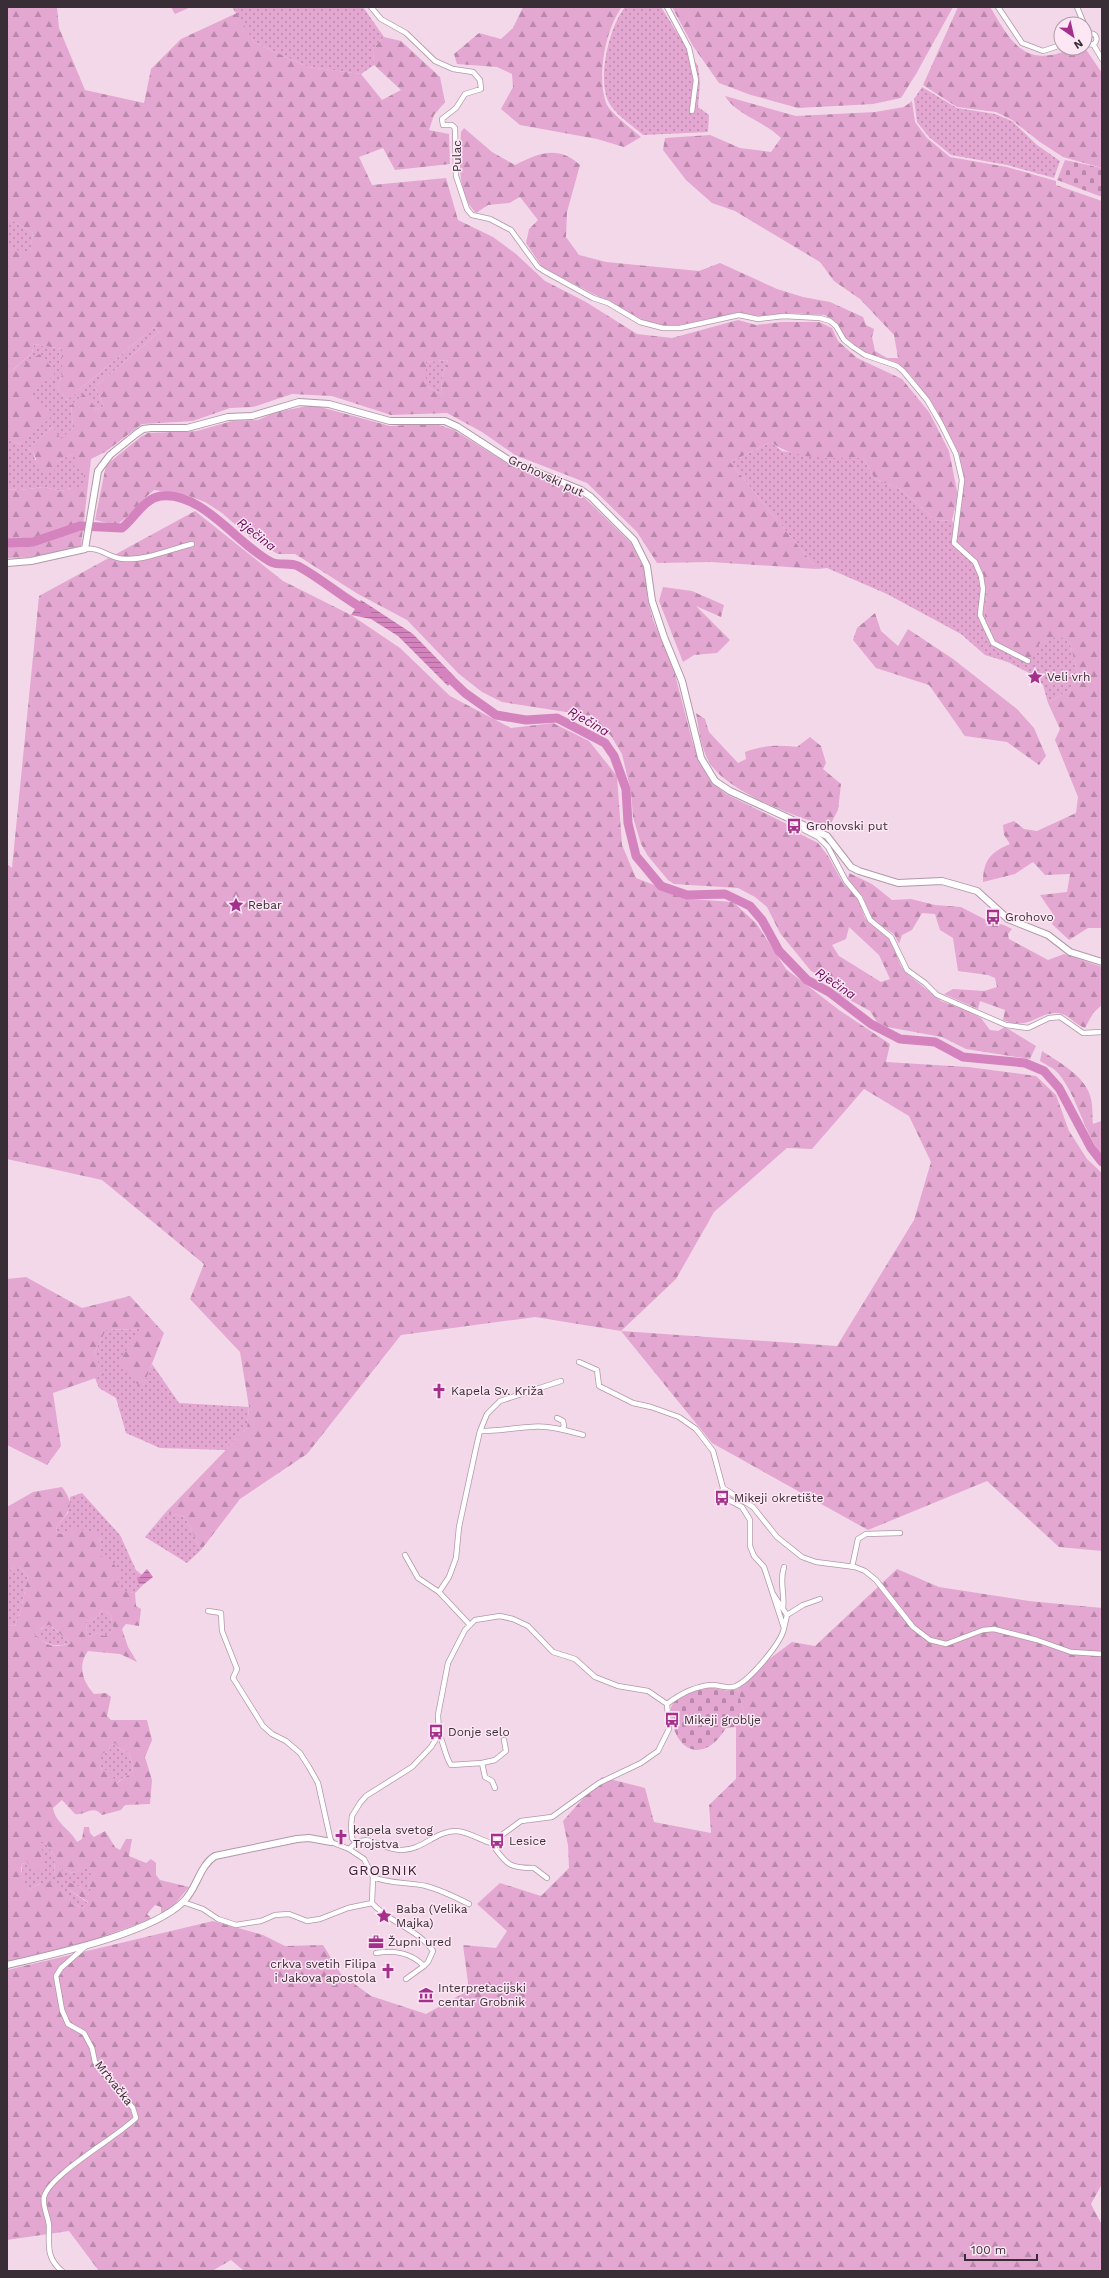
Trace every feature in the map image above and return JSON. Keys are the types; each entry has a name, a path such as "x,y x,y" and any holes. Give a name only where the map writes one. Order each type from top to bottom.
{"main road":[{"name":"Grohovski put","path":"85,549 88,543 92,503 101,464 143,429 187,428 228,417 252,416 282,406 313,402 390,421 445,421 458,427 512,462 581,490 591,497 634,540 647,566 652,601 664,637 682,681 696,743 705,767 716,780 730,791 826,836 851,867 859,871 898,883 942,881 977,891 1008,919 1048,935 1070,952 1102,962"},
{"path":"7,563 31,561 85,549"},
{"path":"7,1965 87,1945 166,1915 183,1902 195,1886 208,1860 215,1856 298,1839 309,1838 331,1842"}],"street":[{"name":"Pulac","path":"371,7 381,19 406,33 435,61 453,70 468,70 480,80 481,89 465,94 456,108 442,119 443,125 452,125 456,132 457,181 467,209 472,215 490,219 511,230 538,267 593,298 608,303 647,325 680,328 739,315 758,319 784,316 820,318 830,321 836,326 844,340 865,354 897,366 927,400 956,454 962,480 954,543 974,562 981,576 981,617 996,645 1028,661"},
{"path":"667,7 690,48 696,80 692,111"},
{"path":"998,7 1022,43 1043,51 1053,48"},
{"path":"1100,38 1093,44 1102,59"},
{"path":"85,549 98,549 112,558 127,560 192,544"},
{"path":"802,824 804,830 818,837 828,847 846,881 860,898 867,916 891,937 907,970 925,983 937,995 1006,1025 1028,1028 1049,1018 1060,1017 1083,1033 1102,1032"},
{"path":"579,1362 597,1370 599,1386 633,1403 651,1407 679,1417 696,1429 713,1451 723,1488 722,1492 725,1498 742,1507 750,1520 750,1546 754,1556 764,1567 771,1593 784,1628"},
{"path":"439,1592 449,1577 456,1558 459,1527 480,1431 491,1408 500,1401 561,1381"},
{"path":"557,1418 563,1421 562,1429"},
{"path":"480,1431 497,1432 531,1427 562,1429 583,1435"},
{"path":"723,1488 753,1506 776,1537 802,1557 816,1562 852,1567 865,1571 876,1580 913,1627 930,1640 939,1644 951,1643 983,1630 994,1629 1037,1640 1071,1652 1102,1654"},
{"path":"852,1567 858,1539 861,1536 866,1534 900,1533"},
{"path":"405,1555 418,1578 439,1592 469,1624"},
{"path":"782,1608 784,1592 781,1578 784,1567"},
{"path":"771,1593 787,1616"},
{"path":"667,1704 683,1694 701,1687 716,1686 728,1688 738,1685 776,1645 783,1634 787,1616 803,1606 820,1599"},
{"path":"208,1611 221,1613 222,1631 237,1669 233,1678 262,1726 272,1734 286,1741 300,1753 318,1783 331,1842 349,1849 364,1859 373,1877 372,1903 383,1914 421,1937 430,1946 432,1953 428,1962 406,1979"},
{"path":"504,1740 506,1751 495,1760 482,1763 451,1765 439,1734 438,1715 448,1663 469,1624 482,1618 500,1616 513,1619 528,1626 553,1652 575,1659 595,1677 618,1686 648,1691 667,1704"},
{"path":"491,1843 521,1821 552,1817 599,1783 641,1763 658,1751 669,1729 667,1704"},
{"path":"355,1842 352,1838 352,1816 360,1803 366,1796 412,1767 430,1747 439,1734"},
{"path":"482,1763 485,1777 492,1781 495,1788"},
{"path":"349,1849 355,1842 369,1840 394,1850 405,1850 420,1846 444,1832 458,1831 491,1843 507,1863 516,1868 534,1868 547,1878"},
{"path":"373,1877 393,1883 425,1886 448,1894 469,1904"},
{"path":"183,1902 203,1909 218,1919 236,1925 261,1921 275,1915 289,1914 307,1921 320,1919 348,1908 372,1903"},
{"name":"Mrtvačka","path":"62,2271 54,2265 48,2250 49,2225 44,2199 47,2187 85,2157 126,2129 136,2118 133,2108 95,2062 92,2048 84,2033 68,2024 62,2010 56,1976 60,1968 87,1945"},
{"path":"376,1953 385,1952 409,1954 424,1966"}],"green space":[{"path":"7,7 57,7 59,28 85,90 144,103 151,69 181,39 237,13 254,42 308,67 361,74 382,100 401,90 374,65 373,48 384,37 401,41 440,77 445,102 434,115 429,130 449,134 450,164 395,170 383,148 359,157 372,185 446,178 458,220 493,237 516,254 545,281 586,302 637,334 672,338 738,320 756,325 782,322 819,322 832,328 838,341 857,358 902,379 929,412 949,451 958,496 952,520 937,521 900,489 875,479 863,458 827,458 791,453 771,442 730,462 817,569 711,562 657,563 637,532 587,483 515,455 482,432 447,413 391,415 332,396 292,394 253,407 230,408 193,421 142,424 105,452 91,459 81,546 45,555 7,558 7,489 20,490 44,487 62,491 71,488 84,488 84,471 74,466 75,456 72,454 56,462 54,472 40,471 33,451 28,449 52,427 61,439 73,428 71,405 86,392 96,410 104,406 95,387 159,332 154,327 67,400 57,387 62,375 62,349 34,344 32,353 9,373 40,354 51,367 55,376 32,388 33,400 50,411 50,418 20,444 7,440 7,249 30,252 33,233 7,217","holes":["448,360 442,378 441,394 426,386 426,362"]},
{"path":"171,7 191,7 175,14"},
{"path":"232,7 363,7 384,37 373,48 374,65 361,74 308,67 254,42"},
{"path":"523,7 622,7 611,28 607,41 602,69 602,82 607,105 641,137 624,147 597,139 520,125 501,109 513,87 512,74 497,67 457,64 454,54 479,33 501,39 513,28"},
{"path":"625,7 661,7 698,66 700,83 698,107 709,115 708,132 643,135 622,118 611,106 606,96 604,70 609,41 619,16"},
{"path":"672,7 953,7 901,98 873,104 798,108 751,95 719,83 693,46"},
{"path":"958,7 990,7 1013,42 1021,49 1029,53 1039,56 1053,54 1053,56 1090,56 1102,73 1102,168 1063,157 1040,142 1012,120 996,112 957,107 923,85"},
{"path":"922,87 957,108 995,114 1012,121 1037,145 1060,161 1054,178 1007,165 951,155 929,137 917,122 914,99"},
{"path":"725,96 796,116 875,112 904,107 912,101 915,122 927,138 950,157 1007,167 1056,181 1056,185 1102,201 1102,928 1088,928 1069,940 1052,924 1055,917 1040,895 1067,892 1070,874 1045,875 1033,862 1015,874 983,882 983,874 989,858 998,850 1010,844 1004,835 1003,825 1014,821 1024,829 1037,831 1076,813 1078,797 1055,740 1060,729 1048,703 1069,690 1078,675 1070,643 1059,636 1039,644 1028,661 995,645 990,626 985,616 987,595 983,574 976,560 958,544 956,537 964,480 959,454 937,411 910,374 895,362 865,353 845,338 836,322 825,315 789,313 760,316 739,313 679,325 663,326 647,322 542,267 526,243 529,229 538,220 520,197 509,203 488,205 476,213 465,196 462,185 460,164 461,132 464,128 492,152 515,165 540,154 556,153 564,155 580,165 567,212 566,237 579,255 606,262 699,271 720,263 777,289 803,297 830,302 863,317 866,325 874,329 872,337 875,351 887,358 898,358 894,335 860,299 834,281 820,262 735,211 712,203 686,180 663,150 665,138 710,135 740,148 771,152 781,138 767,127 736,108"},
{"path":"1065,160 1102,168 1102,197 1057,180"},
{"path":"7,217 33,233 30,253 7,249"},
{"path":"154,327 159,332 95,387 104,406 96,410 86,393 71,405 73,428 61,440 52,427 28,449 33,451 35,460 56,462 72,454 76,456 84,471 84,488 71,488 62,491 44,487 20,490 7,489 7,440 20,444 50,411 33,401 31,388 7,375 32,353 34,344 62,349 62,375 57,387 67,400"},
{"path":"448,360 442,378 441,394 426,386 425,362"},
{"path":"313,405 390,426 425,424 439,425 454,430 511,466 580,494 631,543 645,571 648,601 653,620 672,663 693,744 703,769 713,784 728,795 795,828 802,835 818,843 828,856 843,883 858,899 865,918 890,940 901,966 906,973 941,1001 968,1011 981,1018 990,1030 998,1031 1005,1027 1036,1046 1030,1059 966,1049 942,1037 887,1027 877,1022 870,1011 839,994 825,978 811,971 780,933 767,907 755,897 738,888 674,884 668,880 648,856 641,844 633,817 631,792 622,754 611,736 592,716 502,702 482,692 459,674 407,620 358,594 295,554 278,554 252,539 222,513 205,502 186,495 154,490 116,525 95,520 106,465 142,436 148,433 197,431 232,421 258,420 276,412","holes":["849,927 879,955 890,979 881,982 839,956 832,945 846,939"]},
{"path":"771,442 782,451 828,458 863,458 875,479 900,489 937,521 952,520 963,549 976,560 983,574 987,595 985,616 996,645 1039,644 1059,635 1070,643 1078,675 1069,690 1048,703 1043,685 1033,675 1008,662 985,655 961,634 887,594 827,568 817,569 730,462"},
{"path":"195,511 283,581 351,615 400,648 450,696 511,728 553,723 589,741 617,776 622,845 636,878 690,899 733,902 756,923 786,969 839,1010 890,1044 886,1062 968,1067 1036,1076 1056,1095 1069,1131 1087,1159 1102,1173 1102,1551 1059,1547 987,1481 868,1530 712,1443 621,1331 535,1317 401,1335 307,1454 240,1499 201,1550 185,1517 166,1512 247,1428 249,1407 240,1352 190,1299 204,1264 102,1180 7,1159 7,864 12,868 39,596","holes":["864,1089 909,1116 931,1162 914,1220 837,1346 621,1331 676,1279 714,1212 787,1148 812,1149"]},
{"path":"663,587 692,591 724,605 721,617 696,606 730,640 717,653 694,655 683,662 659,601"},
{"path":"875,613 881,631 898,646 908,629 953,659 1017,709 1034,728 1046,756 1039,765 1007,742 965,736 929,685 876,668 853,640 857,628"},
{"path":"696,713 705,719 709,732 738,763 746,759 745,752 771,746 797,747 810,737 821,746 826,763 823,769 841,784 838,810 829,827 765,803 733,785 720,775 711,765 705,753"},
{"path":"849,873 872,884 892,900 911,899 935,905 961,907 988,921 1004,925 1012,929 1008,934 1009,939 1048,960 1064,954 1102,967 1102,1005 1093,1013 1085,1028 1065,1015 1057,1013 1049,1014 1020,1024 1003,1020 1005,1010 980,1001 978,1009 944,994 953,989 984,991 997,987 995,978 988,975 958,971 953,938 940,930 935,914 922,913 912,930 902,935 899,944 894,934 873,920 863,897 848,879"},
{"path":"1042,1051 1064,1065 1084,1083 1092,1102 1093,1124 1101,1121 1102,1117 1102,1156 1090,1136 1065,1082 1056,1071 1040,1061"},
{"path":"26,1277 82,1308 130,1296 164,1333 142,1389 118,1363 140,1329 106,1330 94,1353 104,1375 53,1393 61,1446 47,1465 7,1445 7,1279"},
{"path":"141,1329 142,1388 152,1364 179,1403 249,1407 247,1428 226,1450 160,1448 126,1433 116,1398 99,1388 95,1378 103,1375 94,1353 106,1330"},
{"path":"62,1487 69,1499 70,1504 64,1517 56,1527 57,1533 64,1534 73,1528 97,1532 101,1536 99,1555 114,1564 120,1575 118,1579 119,1586 124,1590 135,1593 136,1606 141,1609 139,1626 126,1624 122,1629 128,1647 137,1662 120,1654 88,1651 82,1668 84,1679 94,1694 106,1693 111,1697 107,1716 111,1720 147,1720 152,1740 145,1757 152,1780 150,1804 125,1805 121,1810 102,1815 95,1810 75,1814 62,1800 53,1808 55,1814 77,1842 82,1839 84,1827 89,1827 90,1833 94,1837 105,1831 115,1847 120,1850 126,1839 132,1839 129,1856 146,1863 151,1859 156,1863 156,1875 160,1880 189,1887 170,1910 161,1914 161,1907 155,1905 147,1914 152,1919 93,1940 7,1963 7,1625 15,1626 20,1614 28,1577 20,1567 14,1567 7,1572 7,1507 33,1492","holes":["100,1611 107,1612 111,1616 113,1629 110,1633 104,1636 98,1633 87,1637 86,1622 98,1617","49,1625 71,1643 60,1646 47,1644 34,1634 43,1627","115,1743 119,1748 129,1754 133,1766 132,1772 117,1783 108,1770 102,1770 100,1765 100,1759 103,1753 109,1752 110,1746","39,1842 45,1842 55,1857 54,1876 58,1881 64,1881 62,1869 73,1873 90,1867 91,1872 88,1885 91,1890 88,1895 79,1886 67,1882 68,1889 88,1902 84,1908 72,1904 64,1891 57,1884 49,1882 44,1883 28,1890 23,1887 25,1882 21,1870 22,1864 27,1862 35,1872 40,1870 44,1863"]},
{"path":"82,1493 120,1535 136,1570 142,1575 137,1580 139,1584 144,1584 135,1593 123,1591 119,1587 117,1581 98,1555 101,1537 57,1533 56,1527 68,1513 70,1497"},
{"path":"166,1512 185,1517 201,1550 187,1563 145,1537"},
{"path":"14,1567 20,1567 28,1577 20,1614 15,1626 7,1625 7,1572"},
{"path":"897,1569 939,1587 1029,1601 1102,1608 1102,2184 1091,2204 1102,2225 1102,2269 1100,2271 244,2271 231,2260 212,2271 99,2271 69,2231 7,2240 7,1970 213,1921 263,1935 285,1946 323,1945 341,1974 371,1996 426,2014 469,1990 463,1945 496,1948 507,1931 477,1904 500,1883 541,1896 569,1868 568,1845 563,1821 602,1777 645,1788 654,1822 711,1833 709,1805 736,1779 736,1726 747,1726 738,1689 768,1660 792,1642 815,1646"},
{"path":"100,1611 107,1612 111,1616 113,1629 110,1633 104,1636 98,1633 87,1637 86,1622 98,1617"},
{"path":"48,1625 71,1643 55,1645 42,1641 33,1634"},
{"path":"710,1687 727,1691 738,1689 747,1726 726,1728 716,1741 707,1748 697,1750 689,1748 681,1742 676,1733 672,1721 671,1707 674,1702 683,1695 699,1689"},
{"path":"115,1743 119,1748 129,1754 133,1766 132,1772 116,1783 102,1770 100,1766 100,1758 103,1753 109,1752 110,1746"},
{"path":"39,1842 45,1842 55,1857 54,1876 62,1869 73,1873 90,1866 92,1872 88,1885 91,1890 88,1895 79,1886 68,1889 88,1903 84,1908 72,1904 64,1894 39,1884 28,1890 22,1887 22,1864 27,1862"}],"shaded area":[{"path":"361,600 413,634 455,677 448,686 398,636 371,619 351,615"},
{"path":"147,1569 153,1577 144,1584 139,1584 137,1580"}],"waterway":[{"name":"Rječina","path":"7,543 33,542 80,526 122,528 149,501 161,496 176,497 191,502 205,510 258,554 271,562 298,566 367,611"},
{"name":"Rječina","path":"443,672 465,693 496,715 526,720 557,718 605,743 614,756 626,789 628,823 636,856 661,886 687,895 725,894 750,906 762,920 779,951 807,980 829,992 871,1024 900,1039 935,1042 963,1057 1025,1063 1044,1071 1059,1088 1091,1148 1102,1162"}],"place":[{"name":"Veli vrh","path":"1035,677"},
{"name":"Grohovski put","path":"794,826"},
{"name":"Rebar","path":"236,905"},
{"name":"Grohovo","path":"993,917"},
{"name":"Kapela Sv. Križa","path":"439,1391"},
{"name":"Mikeji okretište","path":"722,1498"},
{"name":"Mikeji groblje","path":"672,1720"},
{"name":"Donje selo","path":"436,1732"},
{"name":"kapela svetog Trojstva","path":"341,1837"},
{"name":"Lesice","path":"497,1841"},
{"name":"Baba (Velika Majka)","path":"384,1916"},
{"name":"Župni ured","path":"376,1942"},
{"name":"crkva svetih Filipa i Jakova apostola","path":"388,1971"},
{"name":"Interpretacijski centar Grobnik","path":"426,1995"}],"district":[{"name":"GROBNIK","path":"383,1870"}]}
